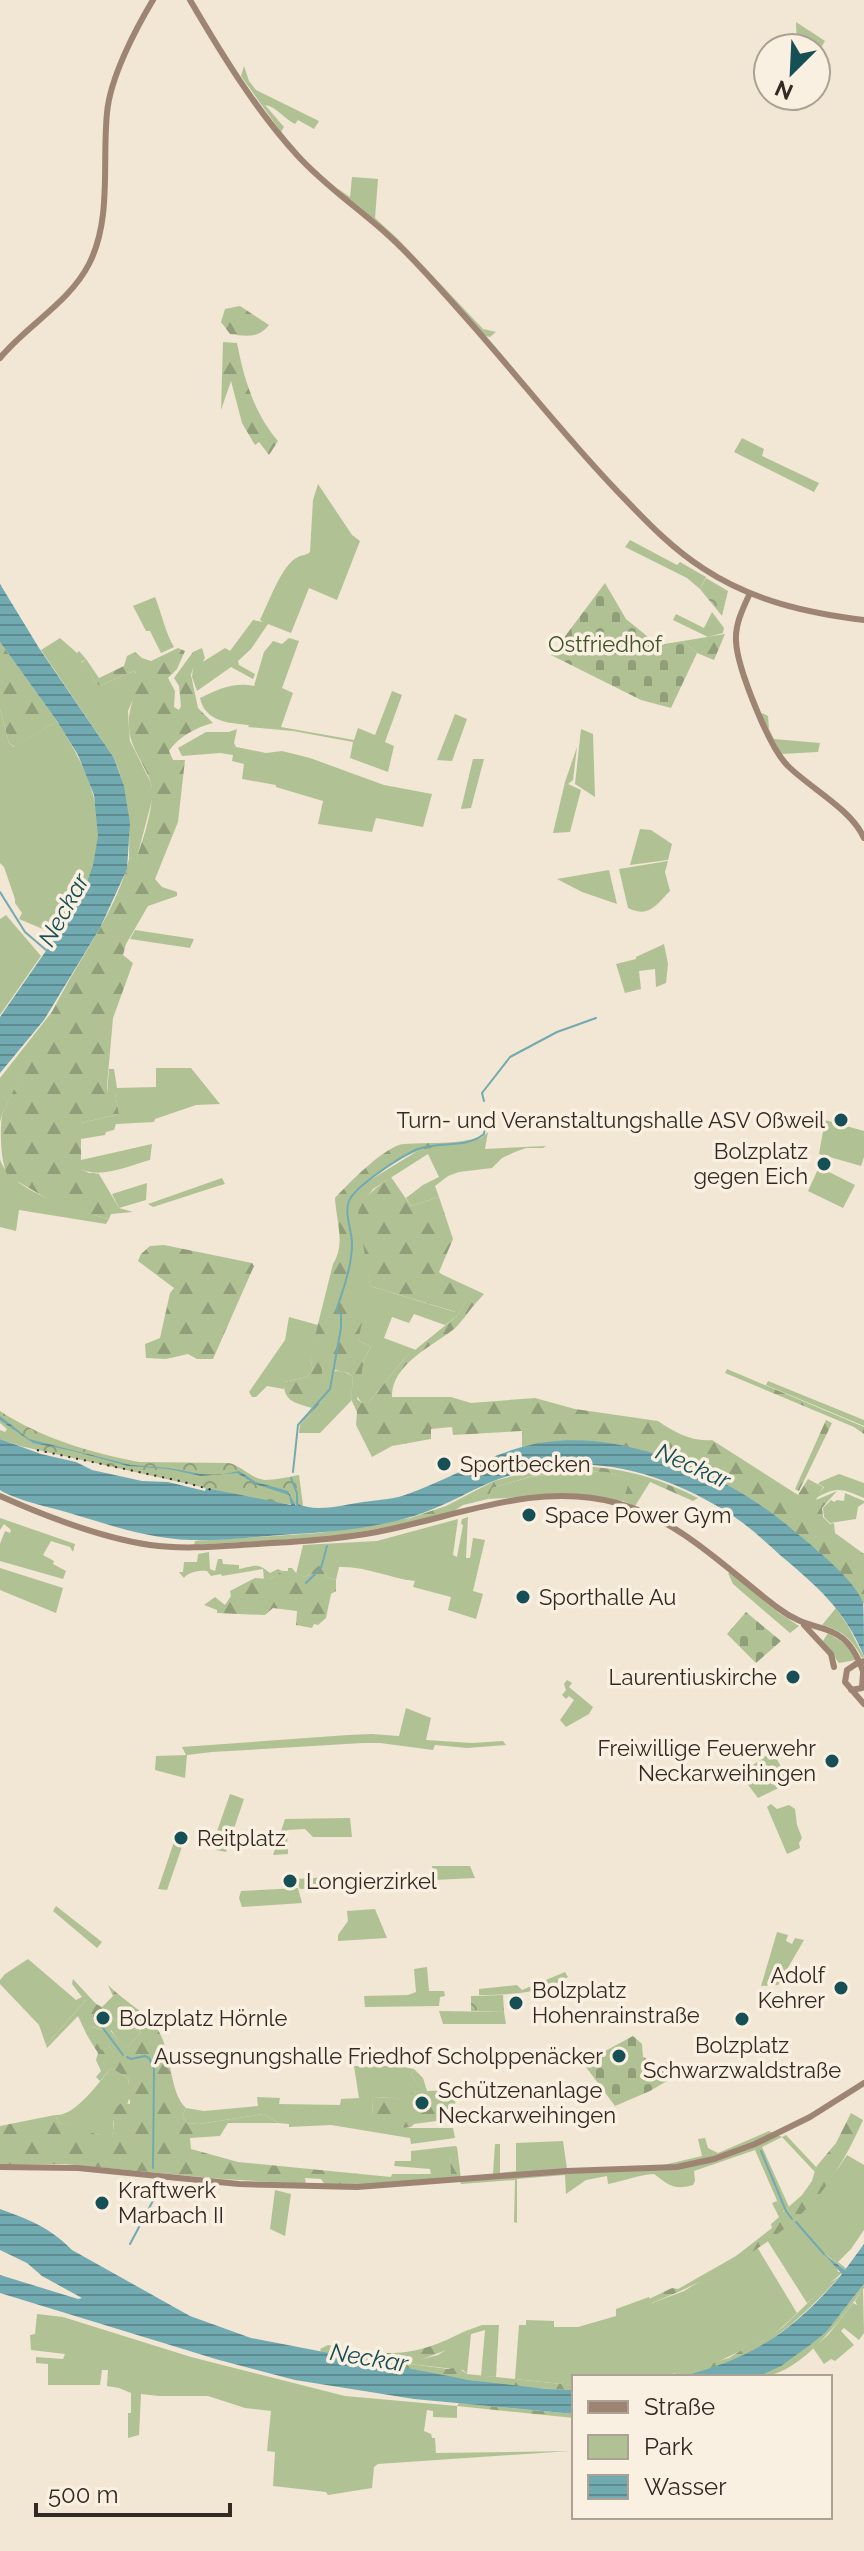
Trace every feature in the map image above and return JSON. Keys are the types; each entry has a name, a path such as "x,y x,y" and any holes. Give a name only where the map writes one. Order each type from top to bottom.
{"main road":[{"path":"0,358 70,290 90,262 101,229 109,99 120,67 152,0"},
{"path":"190,0 280,135 317,175 405,252 578,449 669,543 695,563 750,593 803,611 864,620"},
{"path":"738,588 746,602"},
{"path":"750,593 737,628 736,645 753,701 779,754 789,767 854,822 864,838"},
{"path":"0,1496 116,1538 183,1547 355,1536 489,1505 539,1497 592,1498 635,1510 683,1533 767,1600 801,1622 833,1657 834,1667"},
{"path":"801,1622 829,1630 843,1637 852,1647 864,1674 862,1688 851,1690"},
{"path":"821,1643 829,1630"},
{"path":"864,1661 847,1670 845,1678 863,1702 864,1710"},
{"path":"0,2167 68,2167 239,2184 357,2187 567,2171 677,2167 724,2156 755,2144 810,2117 864,2083"}],"green space":[{"path":"796,22 811,32 796,32"},
{"path":"244,66 256,90 319,121 314,129 298,120 295,124 265,105 284,127 281,132 241,76"},
{"path":"352,177 378,179 375,218 483,329 496,332 490,337 485,336 413,258 337,188 350,197"},
{"path":"240,306 269,325 256,335 230,334 221,322 225,309"},
{"path":"223,342 237,343 251,395 262,419 278,441 269,455 259,442 255,445 242,423 231,381 221,410"},
{"path":"742,438 764,449 762,456 819,483 814,492 734,452"},
{"path":"318,484 352,535 360,541 337,600 309,588 291,633 268,624 251,649 238,661 239,665 255,674 253,679 231,667 197,691 192,677 193,668 225,648 230,651 253,620 263,622 260,620 286,568 298,557 310,552 313,500"},
{"path":"630,540 706,577 700,589 687,578 625,547"},
{"path":"706,578 728,591 722,616 700,589"},
{"name":"Ostfriedhof","path":"605,583 626,619 658,645 683,641 697,653 671,708 641,700 551,655"},
{"path":"155,597 174,647 161,653 133,606"},
{"path":"712,612 724,628 723,633 708,637 673,620 676,614 704,628"},
{"path":"725,634 714,660 697,653 683,641"},
{"path":"60,638 86,659 81,662 99,686 134,671 138,676 136,692 128,711 130,741 151,783 153,796 136,861 131,857 129,859 127,807 114,758 41,650"},
{"path":"289,638 299,641 282,688 293,693 281,727 354,740 358,728 375,735 392,691 402,695 385,742 394,746 388,772 350,758 353,742 293,731 248,727 219,720 207,712 200,698 233,686 254,686 264,652 273,641 282,644"},
{"path":"0,642 57,721 15,747 9,743 0,709"},
{"path":"178,648 185,651 177,669 168,678 175,691 174,707 179,710 181,706 179,686 174,678 193,652 202,648 205,658 201,665 193,668 191,675 198,708 213,723 188,733 169,751 173,760 185,760 178,822 155,879 162,887 177,892 177,896 148,906 123,955 133,963 113,1018 107,1086 107,1093 115,1093 119,1114 81,1123 81,1169 99,1174 119,1208 133,1212 111,1214 109,1219 60,1206 8,1176 2,1155 2,1114 57,1002 110,909 129,859 136,860 152,798 150,780 134,748 129,728 136,673 134,671 99,686 81,663 86,659 99,678 124,666 127,656 135,652 151,661"},
{"path":"0,709 9,743 14,747 57,721 80,762 95,803 98,824 93,869 80,898 57,935 19,919 22,913 0,863"},
{"path":"455,714 467,719 452,761 437,760"},
{"path":"761,715 768,716 774,739 820,743 818,752 781,754"},
{"path":"237,729 236,747 266,753 282,751 384,785 432,794 423,827 376,818 372,832 318,824 323,801 276,785 242,779 244,764 232,761 233,755 182,756 178,748 206,732"},
{"path":"581,729 593,734 595,797 575,784"},
{"path":"577,747 573,780 568,784 581,790 570,832 553,833 565,782"},
{"path":"473,759 484,759 471,808 461,809"},
{"path":"640,829 651,830 672,844 668,860 630,865"},
{"path":"668,861 665,872 670,891 647,911 628,908 619,869"},
{"path":"609,870 617,904 557,879"},
{"path":"6,915 41,956 0,1015 0,919"},
{"path":"135,930 194,939 190,948 130,939"},
{"path":"664,944 668,964 666,983 656,987 655,969 639,971 641,989 625,993 616,964 636,959"},
{"path":"55,1008 2,1114 0,1122 0,1078"},
{"path":"156,1068 191,1068 220,1104 196,1105 155,1119 154,1122 116,1124 114,1130 105,1135 81,1139 81,1123 119,1114 115,1093 107,1094 109,1069 114,1069 117,1088 156,1087"},
{"path":"825,1120 864,1131 861,1166 819,1154"},
{"path":"488,1132 485,1149 546,1146 515,1152 502,1158 492,1168 448,1176 435,1186 439,1197 411,1206 406,1198 439,1177 428,1154 373,1189 360,1207 370,1286 455,1312 439,1273 484,1294 475,1304 468,1298 457,1316 445,1325 414,1314 409,1323 392,1317 384,1338 416,1350 405,1358 368,1403 362,1403 356,1395 364,1359 371,1347 358,1340 339,1304 352,1252 347,1212 351,1197 367,1182 419,1150 481,1138"},
{"path":"480,1137 461,1145 421,1150 403,1158 359,1189 348,1205 353,1250 340,1303 365,1310 358,1340 371,1347 364,1359 357,1399 368,1403 405,1358 457,1316 468,1297 475,1304 454,1329 405,1366 393,1386 392,1397 451,1397 471,1403 535,1398 575,1409 658,1421 684,1435 712,1440 798,1495 808,1479 823,1487 816,1500 837,1491 822,1508 823,1517 830,1524 834,1523 835,1533 864,1554 864,1604 817,1550 679,1462 624,1446 550,1442 522,1447 522,1431 453,1435 452,1427 431,1429 431,1439 392,1446 372,1457 356,1425 357,1412 351,1399 353,1377 335,1370 333,1374 328,1373 328,1366 323,1366 322,1373 328,1383 333,1377 328,1391 300,1425 312,1408 289,1398 284,1382 307,1377 313,1369 310,1359 312,1348 339,1248 335,1198 368,1166 396,1146"},
{"path":"152,1144 150,1160 106,1172 81,1169 81,1160"},
{"path":"0,1159 17,1181 31,1190 64,1205 109,1219 106,1224 19,1210 16,1231 0,1227"},
{"path":"819,1167 855,1185 843,1208 808,1191"},
{"path":"391,1177 411,1206 439,1197 453,1239 439,1272 463,1295 456,1312 370,1286 358,1213 367,1197"},
{"path":"222,1178 225,1184 153,1207 148,1204"},
{"path":"147,1183 146,1200 119,1208 112,1194"},
{"path":"164,1245 252,1263 254,1266 213,1359 197,1359 188,1354 166,1359 146,1358 145,1344 160,1338 170,1293 174,1288 138,1261 150,1246"},
{"path":"289,1317 318,1325 310,1359 313,1369 307,1377 284,1382 284,1389 267,1386 252,1397 249,1392 285,1340"},
{"path":"323,1365 328,1366 328,1373 341,1371 353,1377 351,1401 320,1433 299,1433 300,1425 330,1389 322,1373"},
{"path":"727,1369 864,1427 864,1434 725,1373"},
{"path":"768,1381 864,1420 864,1426 766,1385"},
{"path":"0,1411 49,1437 139,1462 229,1463 265,1480 299,1475 303,1505 273,1503 20,1446 0,1439 0,1430 5,1432 7,1429 0,1423"},
{"path":"826,1420 832,1423 799,1491 795,1489"},
{"path":"568,1466 635,1474 698,1498 693,1501 650,1482 635,1506 623,1501 630,1479 607,1472 576,1471 565,1487 561,1473 529,1477 492,1488 488,1499 463,1505 451,1513 405,1524 410,1518 446,1506 494,1481 531,1471"},
{"path":"576,1471 607,1472 631,1479 623,1501 572,1494 488,1499 492,1488 530,1477"},
{"path":"839,1474 864,1483 864,1498 840,1490 816,1498 824,1487 818,1484"},
{"path":"845,1493 864,1501 858,1507 856,1519 830,1523 824,1517 823,1508 831,1500 844,1501"},
{"path":"468,1517 466,1558 470,1558 473,1538 485,1540 473,1591 483,1594 476,1619 448,1610 451,1597 413,1587 415,1581 359,1568 339,1567 336,1580 327,1577 319,1565 306,1577 296,1574 303,1545 377,1541 458,1519 453,1555 457,1557 462,1519"},
{"path":"0,1518 75,1544 73,1552 70,1547 51,1541 43,1555 66,1571 63,1579 0,1561 0,1544 5,1531 10,1533 11,1530 4,1524 0,1530"},
{"path":"410,1518 405,1524 328,1537 194,1545 195,1541 319,1533"},
{"path":"209,1552 210,1569 215,1571 218,1559 222,1559 223,1564 239,1565 239,1569 256,1566 262,1567 270,1573 278,1569 282,1571 264,1580 263,1569 222,1576 198,1571 184,1578 179,1572 183,1572 184,1562 197,1562 198,1554"},
{"path":"319,1565 327,1577 336,1580 336,1591 331,1594 326,1618 312,1628 296,1625 297,1611 273,1608 265,1615 217,1613 217,1610 204,1605 215,1597 225,1605 231,1596 230,1591 255,1578 270,1579 282,1571 288,1571 288,1568 306,1577"},
{"path":"0,1568 63,1588 56,1613 0,1590"},
{"path":"728,1573 799,1626 790,1633 733,1584"},
{"path":"836,1608 864,1657 846,1637 822,1625"},
{"path":"746,1612 781,1641 756,1663 727,1634"},
{"path":"828,1633 847,1645 856,1660 839,1663 823,1641"},
{"path":"567,1680 572,1683 569,1687 593,1707 589,1714 566,1727 560,1720 574,1700 562,1695"},
{"path":"406,1708 431,1718 426,1740 472,1743 503,1741 506,1745 467,1748 435,1745 433,1750 363,1743 212,1752 187,1755 185,1778 155,1770 156,1756 186,1755 182,1747 348,1735 399,1736"},
{"path":"773,1751 789,1783 758,1798 740,1774"},
{"path":"230,1794 244,1799 226,1852 216,1850 217,1846 211,1844 217,1841 215,1837"},
{"path":"771,1804 777,1809 789,1805 795,1809 802,1838 800,1848 787,1854 767,1807"},
{"path":"350,1818 352,1837 313,1837 305,1829 287,1830 288,1854 273,1855 285,1819"},
{"path":"174,1842 183,1844 167,1890 158,1889"},
{"path":"432,1866 470,1866 475,1878 434,1880"},
{"path":"362,1875 366,1886 300,1889 296,1879"},
{"path":"298,1888 302,1903 242,1907 239,1898 241,1891"},
{"path":"56,1906 102,1942 97,1948 53,1911"},
{"path":"375,1909 387,1938 338,1941 338,1935 348,1921 347,1911"},
{"path":"777,1932 788,1935 786,1941 792,1944 795,1938 804,1940 778,1985 761,1986"},
{"path":"28,1959 76,2000 82,1997 72,1984 73,1979 97,2005 86,2000 46,2045 39,2025 0,1984 5,1974"},
{"path":"427,1967 429,1991 444,1991 445,1996 440,1997 439,2006 365,2007 364,1996 416,1992 414,1969"},
{"path":"565,1972 568,1977 536,1990 479,1995 479,1989 517,1985 522,1990"},
{"path":"108,1985 150,2021 161,2035 176,2092 186,2108 182,2116 187,2123 264,2114 278,2123 228,2123 220,2136 190,2138 191,2149 238,2162 391,2177 392,2174 451,2174 450,2155 455,2155 455,2146 461,2179 326,2186 321,2179 305,2178 306,2184 65,2164 0,2165 0,2126 55,2115 60,2123 112,2135 113,2111 121,2103 130,2104 130,2100 122,2094 129,2084 128,2078 111,2068 100,2081 96,2077 101,2071 96,2060 98,2053 88,2037 92,2035 101,2050 110,2047 106,2032 110,2030 121,2044 128,2047 141,2032 101,2014 94,2019 97,2024 101,2022 105,2026 104,2030 92,2027 85,2031 78,2016 47,2048 46,2045 87,1999 102,2007 113,1996"},
{"path":"503,1995 504,2012 471,2011 471,1996"},
{"path":"439,2011 504,2012 506,2024 443,2024"},
{"path":"101,2014 141,2032 128,2047 121,2045 111,2030 108,2035 110,2047 101,2051 85,2031 91,2027 104,2030 94,2019"},
{"path":"633,2036 642,2044 643,2057 662,2066 669,2060 677,2075 615,2106 583,2063"},
{"path":"354,2066 414,2069 411,2074 416,2081 416,2092 399,2100 394,2097 372,2098 373,2117 404,2128 453,2128 455,2138 411,2144 410,2138 331,2125 289,2127 289,2124 278,2123 264,2114 199,2124 187,2123 182,2116 186,2108 204,2111 258,2106 257,2097 280,2098 279,2104 340,2105 341,2099 359,2098"},
{"path":"111,2068 128,2078 130,2092 126,2106 113,2121 112,2135 100,2135 60,2123 55,2115 78,2105"},
{"path":"414,2069 423,2078 427,2091 454,2090 456,2111 451,2119 404,2128 402,2125 394,2128 386,2124 351,2122 350,2116 373,2117 372,2098 394,2097 400,2100 402,2094 405,2096 416,2092 416,2081 411,2074"},
{"path":"851,2113 863,2120 833,2177 803,2212 742,2259 696,2284 651,2303 649,2299 672,2288 678,2289 736,2256 772,2228 771,2224 779,2217 772,2203 777,2201 783,2212 802,2195 812,2181 816,2167 836,2143"},
{"path":"769,2131 782,2137 762,2147 789,2207 782,2212 755,2150 694,2171 693,2185 686,2187 671,2186 654,2174 608,2184 607,2176 586,2180 566,2194 565,2175 517,2179 517,2223 514,2222 515,2180 461,2184 460,2177 493,2174 495,2144 500,2144 500,2173 516,2171 516,2143 563,2141 567,2169 659,2166 702,2156 698,2139 705,2138 708,2148 718,2153"},
{"path":"786,2135 816,2167 815,2172 782,2137"},
{"path":"455,2146 456,2155 450,2156 452,2174 431,2175 430,2169 394,2166 395,2161 411,2161 411,2151"},
{"path":"847,2155 864,2165 864,2230 838,2262 847,2269 824,2253 838,2272 843,2272 807,2303 767,2240 811,2201"},
{"path":"275,2190 291,2194 285,2236 270,2229"},
{"path":"757,2247 797,2313 764,2340 684,2372 663,2375 572,2375 572,2383 564,2381 561,2384 515,2379 519,2325 526,2325 526,2320 554,2321 554,2327 578,2327 616,2316 616,2309 649,2297 652,2303 684,2291"},
{"path":"839,2277 783,2331 739,2359 690,2375 671,2375 729,2358 762,2341 783,2327 824,2287"},
{"path":"864,2284 864,2288 818,2344 788,2368 761,2375 817,2338"},
{"path":"863,2289 864,2333 859,2340 844,2328 841,2331 854,2345 835,2361 831,2359 824,2364 813,2348 828,2335 853,2303 857,2305 855,2301"},
{"path":"37,2314 63,2317 191,2357 345,2396 457,2406 457,2418 433,2417 433,2411 427,2410 424,2431 435,2438 436,2453 570,2451 378,2464 374,2467 372,2488 328,2495 326,2492 273,2486 275,2452 267,2451 271,2411 245,2408 208,2396 141,2394 139,2435 128,2438 131,2393 107,2386 108,2370 102,2370 100,2385 48,2385 48,2364 36,2363 36,2357 63,2359 65,2354 31,2350 30,2335 35,2334"},
{"path":"482,2325 499,2325 496,2377 481,2376 485,2330 471,2334 467,2374 463,2370 410,2364 438,2355 470,2334 463,2332"},
{"path":"463,2332 471,2334 459,2345 410,2364 448,2369 457,2367 467,2374 561,2384 571,2381 572,2390 447,2376 322,2353 320,2349 328,2345 397,2353 445,2341"},
{"path":"459,2403 572,2414 572,2418 457,2406"}],"water":[{"path":"0,584 39,648 114,758 124,786 130,823 127,869 100,928 44,1020 0,1073 0,1017 84,891 98,836 94,795 78,755 0,642"},
{"path":"0,1416 29,1439 131,1465 169,1468 215,1475 201,1476 168,1469 128,1466 33,1443 0,1420"},
{"path":"0,1439 41,1454 76,1462 92,1470 291,1505 289,1495 255,1484 237,1473 223,1474 239,1471 256,1482 288,1491 296,1506 319,1508 399,1497 507,1452 556,1441 591,1441 662,1456 730,1486 760,1505 840,1571 863,1602 864,1656 848,1625 829,1600 748,1527 724,1510 682,1488 637,1472 590,1465 548,1467 500,1479 424,1512 384,1524 324,1532 191,1540 128,1530 3,1492 0,1490"},
{"path":"0,2209 39,2225 72,2250 190,2316 251,2338 469,2380 572,2390 572,2414 414,2399 295,2380 219,2360 0,2293 0,2275 82,2298 42,2276 27,2263 0,2250"},
{"path":"864,2244 864,2284 826,2332 781,2366 761,2375 688,2375 751,2351 789,2327 807,2311 842,2274 823,2253 845,2270"}],"waterway":[{"name":"Neckar","path":"0,892 25,932 46,950"},
{"path":"484,1101 482,1093 510,1057 557,1032 596,1018"},
{"path":"293,1472 298,1425 330,1389 341,1328 341,1314 336,1311 352,1252 347,1212 349,1201 370,1180 411,1152 477,1139 484,1134 486,1115"},
{"path":"291,1478 297,1493 297,1507"},
{"path":"306,1583 321,1568 327,1546"},
{"path":"94,2016 123,2055"},
{"path":"127,2057 145,2056 154,2069 153,2168"},
{"path":"761,2151 792,2219"},
{"path":"130,2244 155,2197"},
{"path":"796,2222 824,2254"}],"railway":[{"path":"37,1450 212,1490"}],"place":[{"name":"Turn- und Veranstaltungshalle ASV Oßweil","path":"841,1120"},
{"name":"Bolzplatz gegen Eich","path":"824,1164"},
{"name":"Sportbecken","path":"444,1464"},
{"name":"Space Power Gym","path":"529,1515"},
{"name":"Sporthalle Au","path":"523,1597"},
{"name":"Laurentiuskirche","path":"793,1677"},
{"name":"Freiwillige Feuerwehr Neckarweihingen","path":"832,1761"},
{"name":"Reitplatz","path":"181,1838"},
{"name":"Longierzirkel","path":"290,1881"},
{"name":"Adolf Kehrer","path":"841,1988"},
{"name":"Bolzplatz Hohenrainstraße","path":"516,2003"},
{"name":"Bolzplatz Hörnle","path":"103,2018"},
{"name":"Bolzplatz Schwarzwaldstraße","path":"742,2019"},
{"name":"Aussegnungshalle Friedhof Scholppenäcker","path":"619,2056"},
{"name":"Schützenanlage Neckarweihingen","path":"422,2103"},
{"name":"Kraftwerk Marbach II","path":"102,2203"}]}
